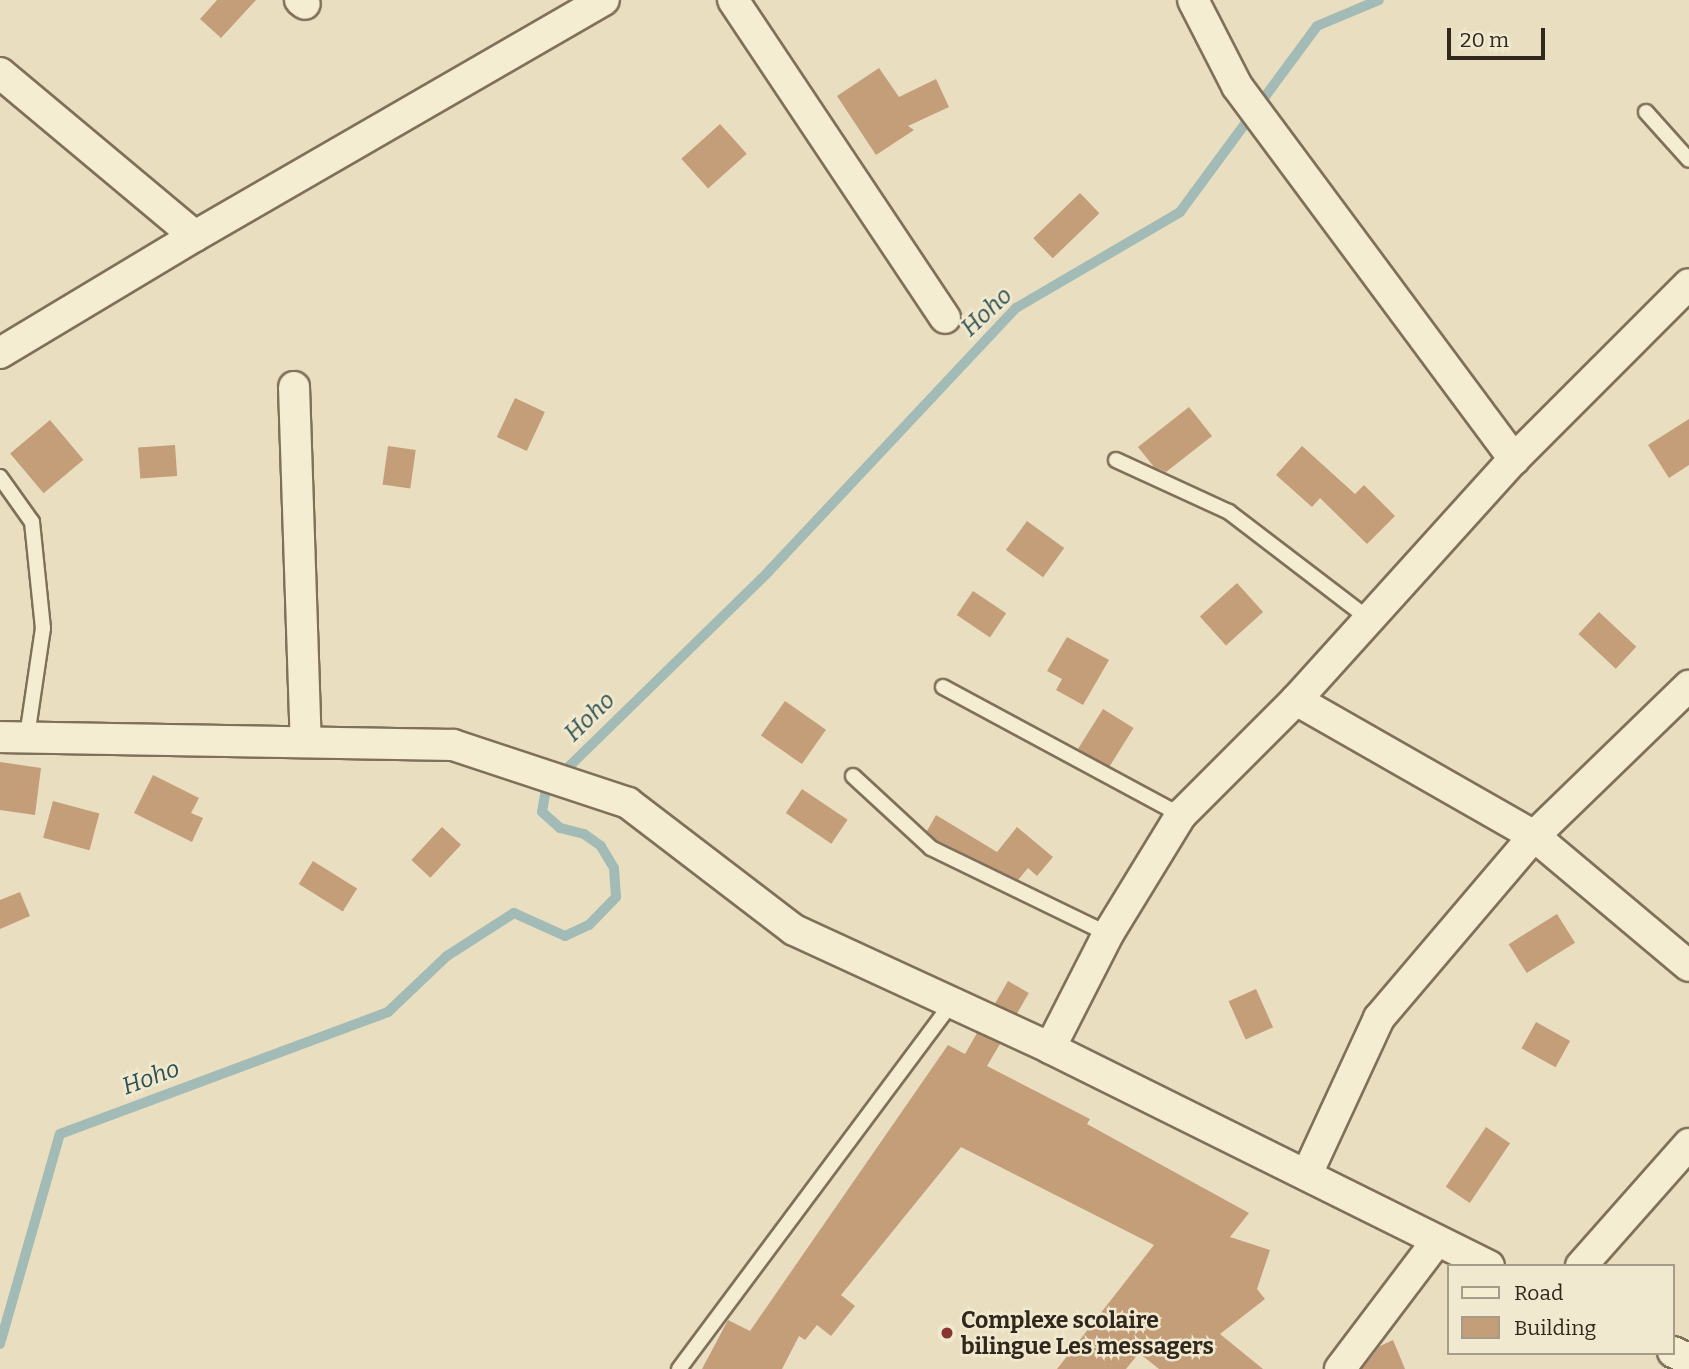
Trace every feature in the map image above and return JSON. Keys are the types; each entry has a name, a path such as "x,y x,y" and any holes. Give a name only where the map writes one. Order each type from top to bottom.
{"street":[{"path":"0,353 195,236 604,0"},
{"path":"733,0 945,318"},
{"path":"1193,0 1237,86 1514,459"},
{"path":"0,73 195,236"},
{"path":"1050,1048 1108,934 1181,815 1296,700 1514,459 1684,297"},
{"path":"294,387 306,741"},
{"path":"1307,1174 1379,1017 1534,836 1689,686"},
{"path":"1296,700 1534,836 1689,967"},
{"path":"14,737 453,745 628,803 794,930 1050,1048 1485,1264"},
{"path":"1583,1264 1689,1144"},
{"path":"1340,1369 1436,1242"}],"lane":[{"path":"1646,112 1689,160"},
{"path":"1116,460 1229,512 1369,619"},
{"path":"0,477 32,522 43,628 14,737"},
{"path":"943,687 1181,815"},
{"path":"853,776 931,848 1108,934"},
{"path":"679,1369 953,1002"}],"building":[{"path":"217,0 256,0 221,38 200,19"},
{"path":"879,68 899,97 936,79 949,107 908,126 914,130 876,155 837,96"},
{"path":"720,124 747,154 708,189 681,159"},
{"path":"1080,193 1099,213 1053,258 1033,238"},
{"path":"515,398 545,412 527,451 497,437"},
{"path":"1189,407 1212,436 1166,472 1154,467 1138,447"},
{"path":"1689,419 1689,465 1669,478 1648,445"},
{"path":"50,420 83,460 44,493 10,453"},
{"path":"175,445 177,476 140,479 138,448"},
{"path":"388,446 416,450 410,489 383,485"},
{"path":"1302,446 1355,494 1364,485 1395,516 1367,544 1320,498 1312,507 1276,475"},
{"path":"1027,521 1064,548 1043,577 1006,550"},
{"path":"1237,583 1263,612 1226,645 1200,616"},
{"path":"973,591 1006,613 990,637 957,615"},
{"path":"1599,612 1636,647 1616,669 1579,634"},
{"path":"1067,637 1109,660 1083,705 1056,690 1062,679 1047,671"},
{"path":"785,701 826,730 802,764 761,735"},
{"path":"1103,709 1134,728 1109,768 1078,749"},
{"path":"0,762 41,768 35,815 0,810"},
{"path":"153,775 199,798 191,813 203,818 192,842 134,813"},
{"path":"802,789 848,820 831,844 786,813"},
{"path":"53,801 99,813 90,850 43,838"},
{"path":"936,815 997,852 1017,827 1053,857 1037,876 1028,868 1018,880 936,840 927,831"},
{"path":"442,827 461,845 430,878 411,860"},
{"path":"313,861 357,889 343,911 299,884"},
{"path":"20,892 30,916 0,929 0,900"},
{"path":"1557,914 1575,943 1527,973 1509,944"},
{"path":"1008,981 1029,993 1016,1016 995,1004"},
{"path":"1256,989 1273,1027 1246,1040 1229,1001"},
{"path":"1536,1022 1570,1041 1556,1067 1521,1048"},
{"path":"977,1033 1000,1044 987,1066 1090,1119 1087,1124 1249,1213 1230,1237 1270,1250 1257,1289 1265,1299 1220,1334 1263,1369 1159,1369 1139,1353 1126,1369 1057,1369 1154,1245 961,1147 841,1295 855,1306 831,1336 817,1325 805,1340 799,1336 782,1369 702,1369 728,1320 750,1331 948,1045 965,1054"},
{"path":"1486,1127 1510,1143 1470,1203 1446,1187"},
{"path":"1393,1340 1405,1369 1362,1369 1380,1346"}],"waterway":[{"name":"Hoho","path":"0,1344 60,1134 388,1012 447,956 514,913 565,936 589,925 616,897 614,868 601,846 584,834 560,828 542,812 546,789 768,572 1016,308 1180,212 1317,26 1379,0"}],"place":[{"name":"Complexe scolaire bilingue Les messagers","path":"947,1333"}]}
